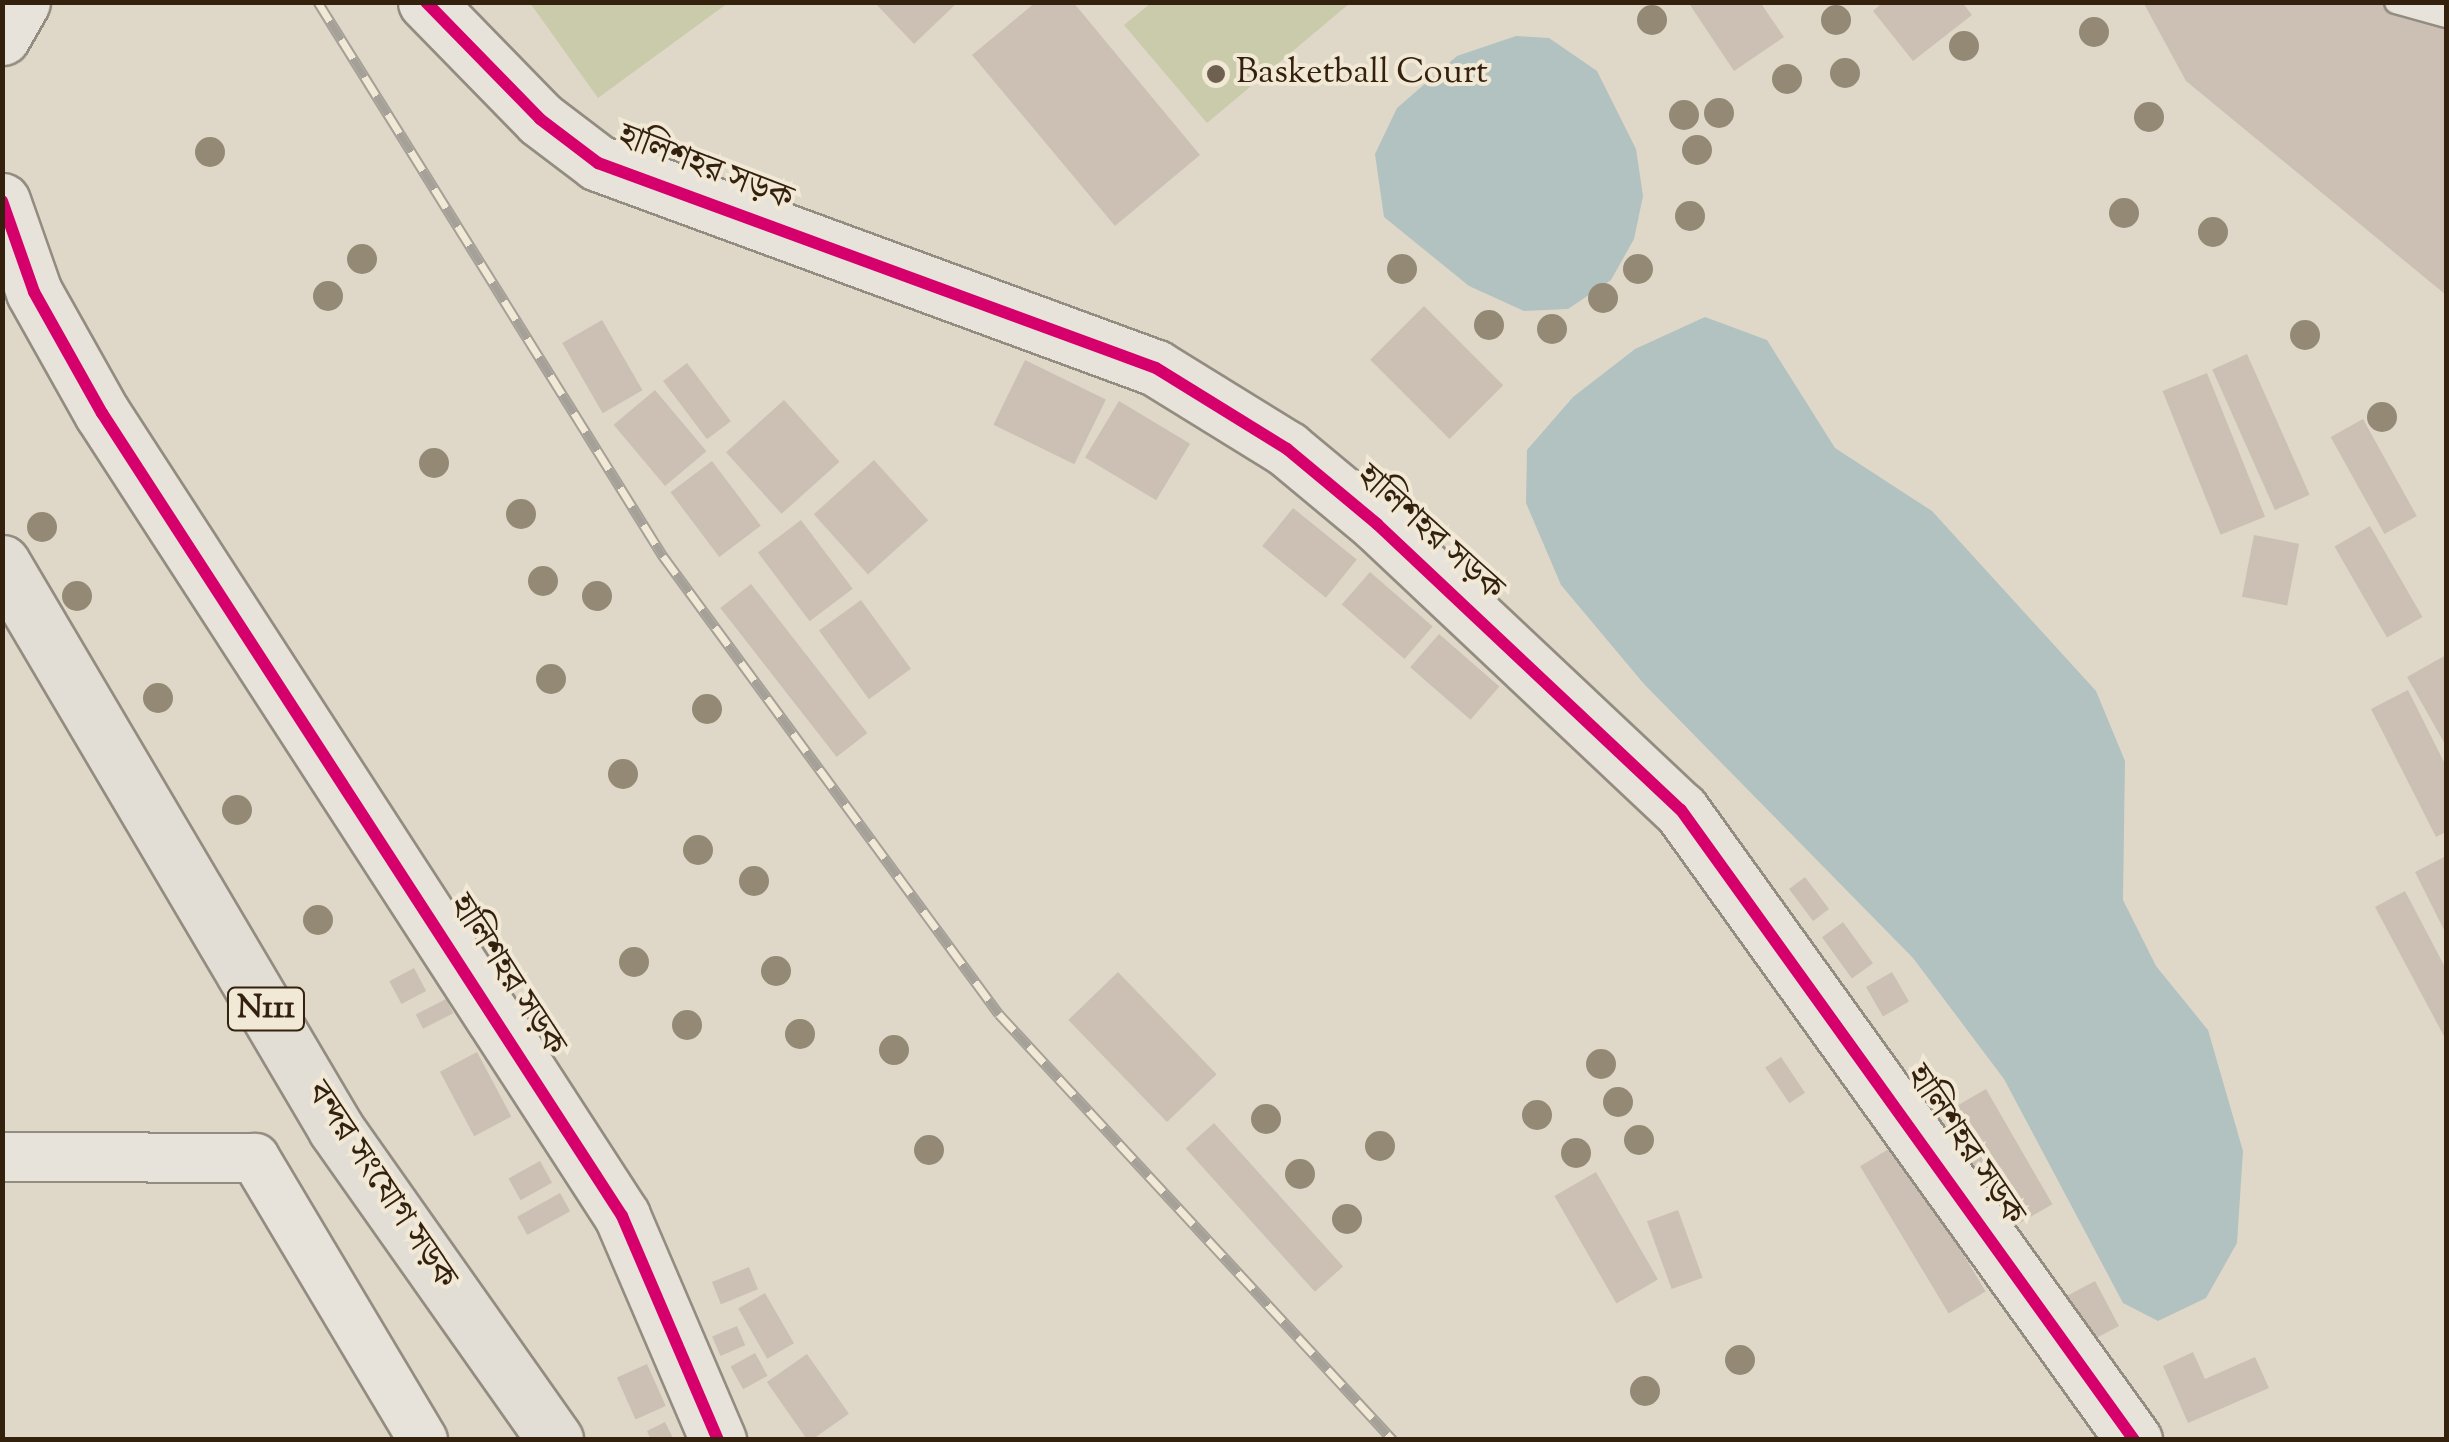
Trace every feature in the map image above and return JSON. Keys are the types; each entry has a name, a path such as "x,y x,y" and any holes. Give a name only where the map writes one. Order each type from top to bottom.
{"highway":[{"name":"বন্দর সংযোগ সড়ক","path":"2,563 336,1129 555,1440"}],"street":[{"path":"2,37 22,2"},
{"name":"হালিশহর সড়ক","path":"426,2 540,119 598,163 1156,368 1288,449 1377,524 1681,810 2134,1440"},
{"name":"হালিশহর সড়ক","path":"4,213 34,292 102,413 622,1216 718,1440"},
{"path":"2,1157 255,1158 423,1440"}],"lane":[{"path":"2396,2 2446,16"}],"green space":[{"path":"530,3 728,3 598,98"},
{"name":"Basketball Court","path":"1151,3 1350,3 1207,123 1124,25"}],"shaded area":[{"path":"1516,36 1549,38 1597,71 1636,149 1643,196 1634,239 1611,280 1568,309 1524,311 1469,286 1384,217 1375,154 1397,108 1457,56"},
{"path":"1705,317 1767,340 1835,448 1932,511 2096,691 2125,761 2123,900 2156,966 2208,1030 2243,1151 2237,1243 2206,1298 2158,1321 2123,1303 2004,1079 1913,958 1644,684 1561,585 1526,503 1527,450 1573,397 1635,349"}],"building":[{"path":"874,2 958,2 914,44"},
{"path":"1036,2 1073,2 1200,155 1115,226 972,55"},
{"path":"1688,2 1760,2 1784,37 1734,71"},
{"path":"1883,2 1962,2 1972,15 1913,61 1873,11"},
{"path":"2143,2 2446,2 2446,295 2186,81"},
{"path":"1424,306 1503,385 1449,439 1370,360"},
{"path":"602,320 642,390 603,413 562,343"},
{"path":"2247,354 2310,495 2275,510 2212,369"},
{"path":"1025,360 1106,399 1074,464 993,425"},
{"path":"687,363 731,421 707,439 663,381"},
{"path":"2207,373 2265,517 2221,535 2162,391"},
{"path":"655,390 706,451 665,486 614,425"},
{"path":"784,400 840,462 782,514 726,452"},
{"path":"1119,401 1190,444 1156,500 1085,458"},
{"path":"2363,419 2417,516 2384,534 2331,437"},
{"path":"874,460 928,520 868,574 814,514"},
{"path":"712,461 761,526 719,557 670,492"},
{"path":"1293,508 1357,560 1326,598 1262,546"},
{"path":"801,520 853,589 810,621 758,552"},
{"path":"2370,526 2422,617 2387,637 2334,546"},
{"path":"2254,535 2299,544 2287,606 2242,597"},
{"path":"1370,572 1433,626 1404,659 1342,604"},
{"path":"751,584 867,733 837,757 720,608"},
{"path":"861,600 911,669 869,699 819,631"},
{"path":"1439,634 1499,686 1471,720 1410,667"},
{"path":"2446,655 2446,746 2407,677"},
{"path":"2408,690 2446,766 2446,832 2436,837 2371,709"},
{"path":"2446,856 2446,934 2415,872"},
{"path":"1805,877 1829,909 1813,921 1789,889"},
{"path":"2405,891 2446,969 2446,1040 2375,907"},
{"path":"1843,922 1873,963 1852,979 1822,937"},
{"path":"414,968 426,991 401,1004 389,981"},
{"path":"1118,972 1217,1074 1167,1122 1068,1020"},
{"path":"1892,972 1909,1001 1883,1016 1866,987"},
{"path":"446,999 453,1013 423,1029 416,1014"},
{"path":"477,1052 511,1116 474,1136 440,1072"},
{"path":"1781,1057 1805,1093 1789,1103 1765,1068"},
{"path":"1986,1089 2052,1204 2007,1230 1941,1115"},
{"path":"1214,1123 1343,1266 1315,1292 1186,1148"},
{"path":"1897,1144 1986,1291 1949,1314 1860,1166"},
{"path":"540,1161 552,1183 521,1200 509,1178"},
{"path":"1596,1172 1658,1279 1616,1303 1554,1196"},
{"path":"560,1193 570,1211 527,1235 517,1217"},
{"path":"1678,1210 1703,1278 1672,1289 1647,1221"},
{"path":"749,1267 758,1289 721,1304 712,1282"},
{"path":"2095,1281 2119,1326 2090,1342 2066,1296"},
{"path":"765,1293 794,1343 767,1359 738,1308"},
{"path":"737,1326 745,1345 720,1356 712,1337"},
{"path":"2193,1352 2205,1379 2255,1357 2269,1388 2188,1423 2163,1366"},
{"path":"755,1353 768,1376 743,1389 731,1367"},
{"path":"807,1354 849,1414 807,1440 767,1382"},
{"path":"647,1364 666,1406 636,1419 617,1377"},
{"path":"665,1422 674,1440 651,1440 647,1431"}],"railway":[{"path":"318,2 663,556 999,1014 1393,1440"}],"cycle path":[{"path":"426,2 540,119 598,163 1156,368 1287,449 1377,524 1681,810 2134,1440"},
{"path":"2,201 34,292 102,413 622,1216 718,1440"}],"place":[{"name":"Basketball Court","path":"1216,74"}]}
